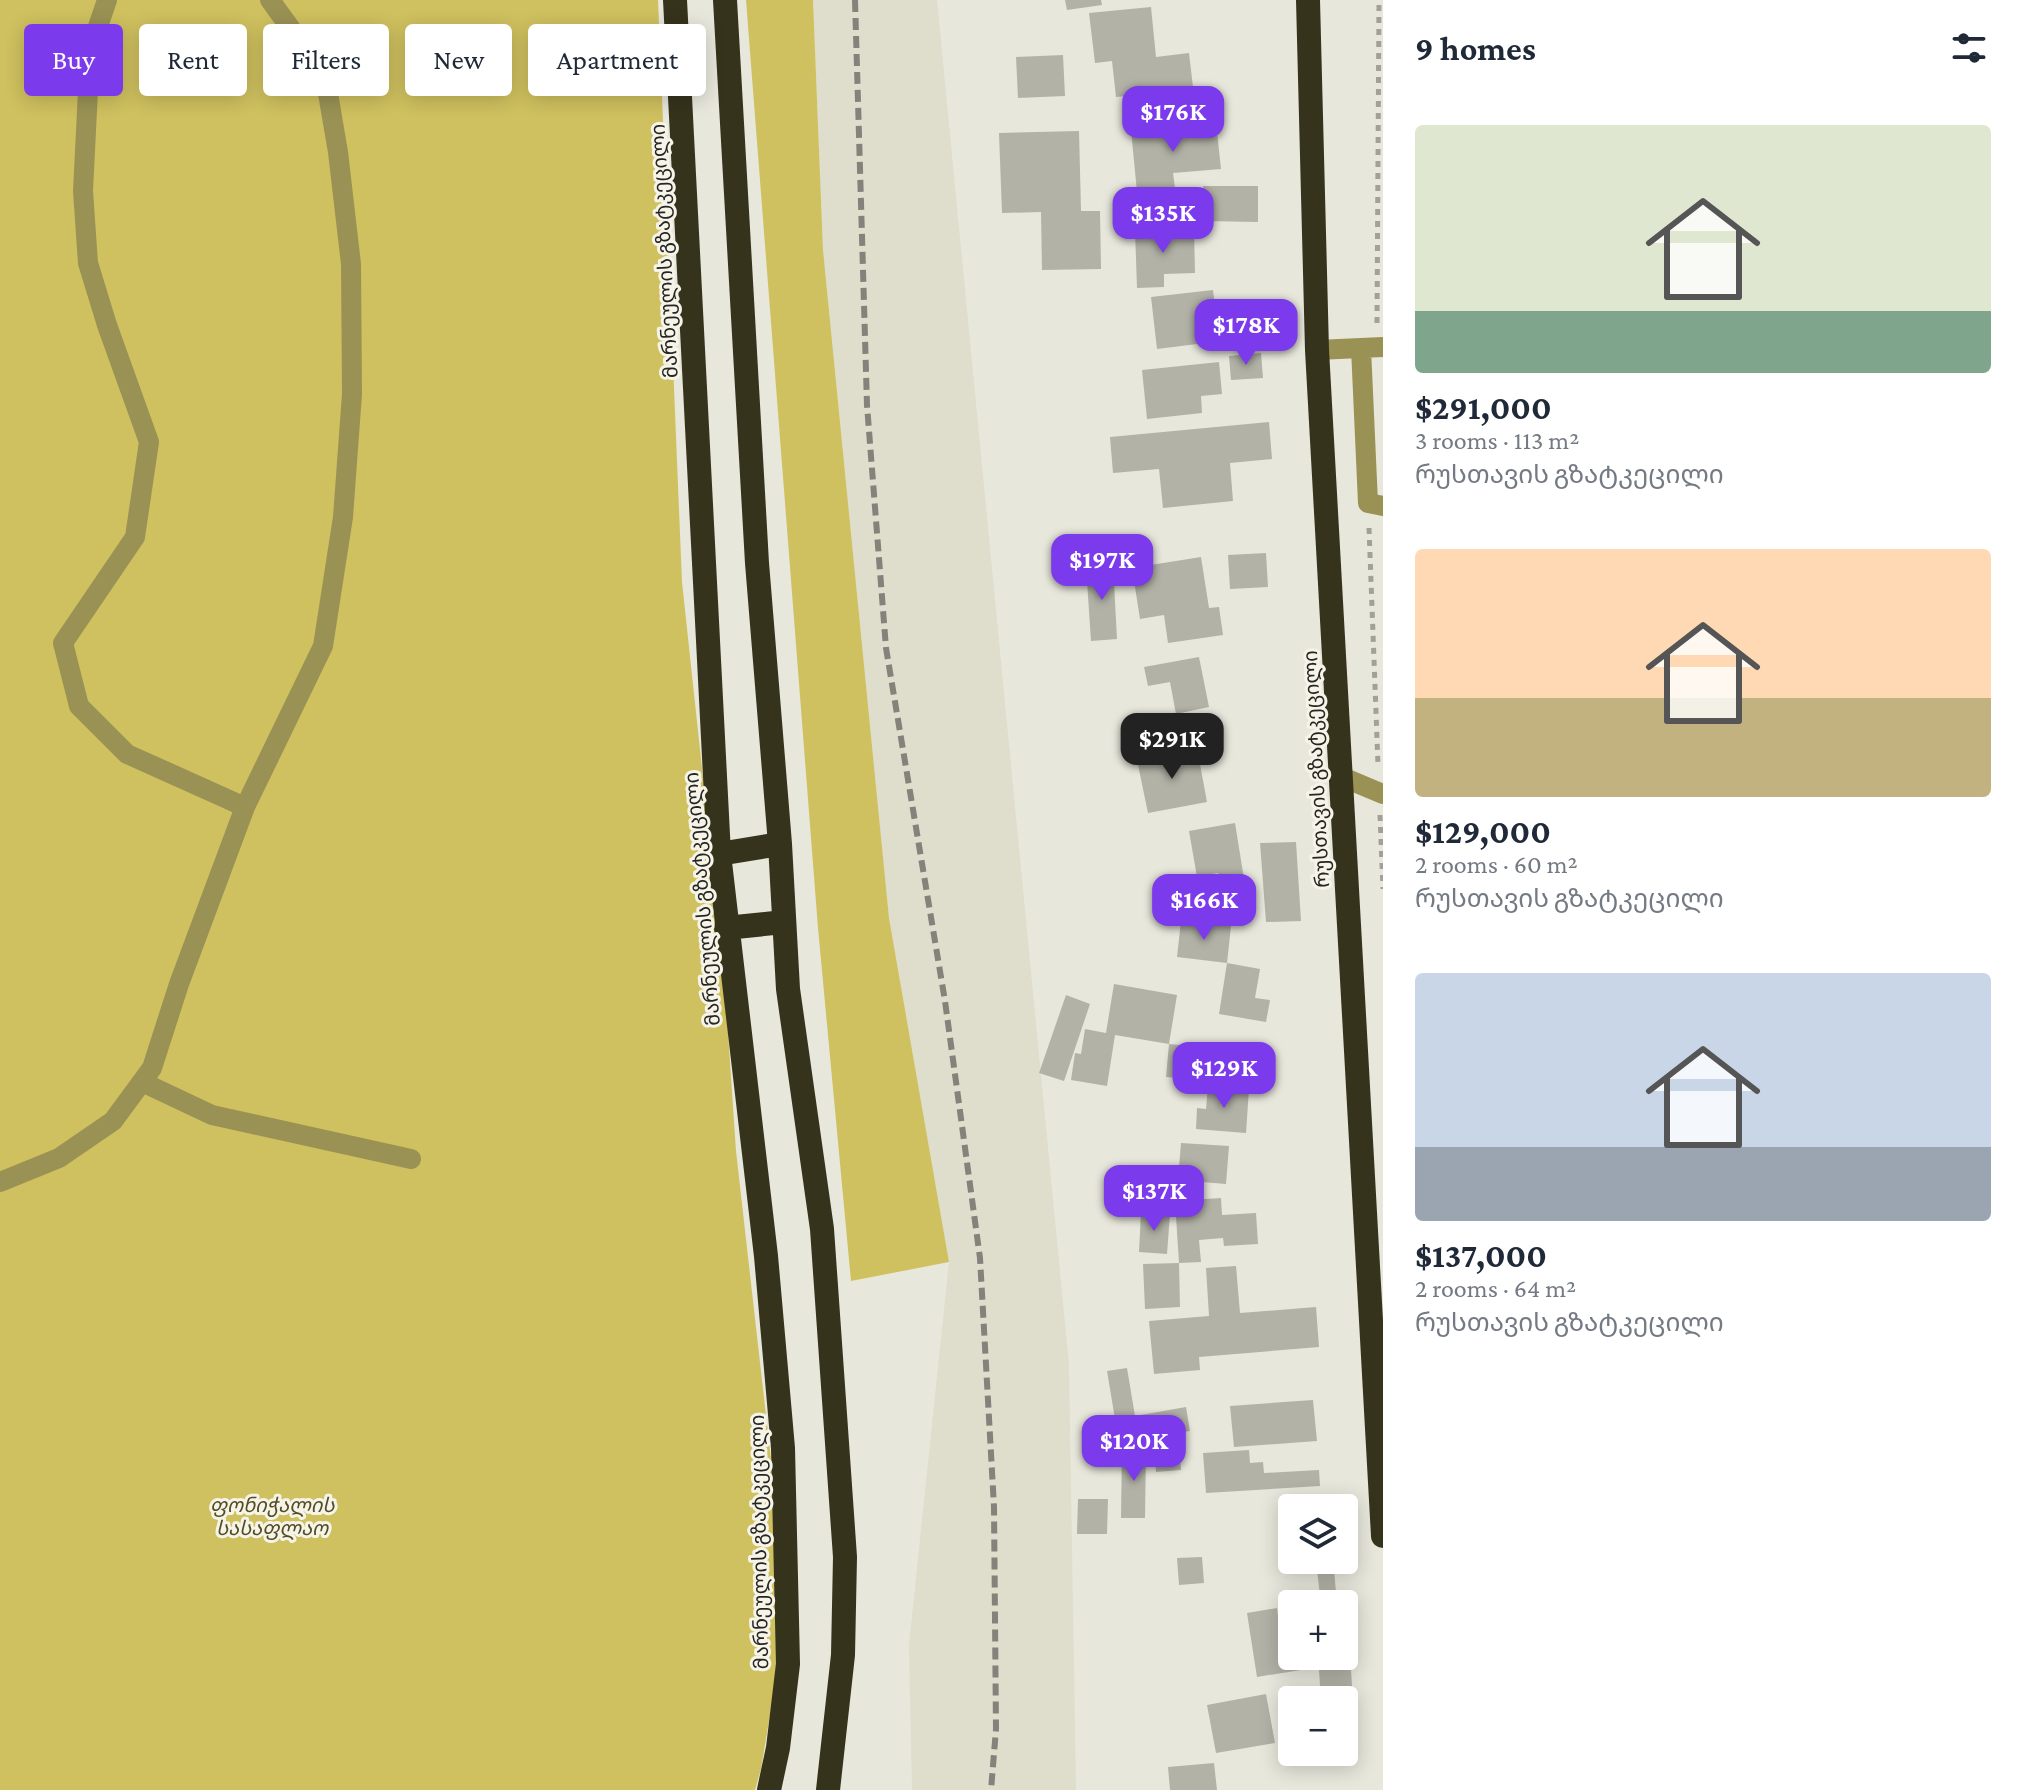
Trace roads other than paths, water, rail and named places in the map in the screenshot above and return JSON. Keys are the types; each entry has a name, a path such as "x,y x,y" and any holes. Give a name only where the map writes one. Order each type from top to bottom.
{"highway":[{"name":"მარნეულის გზატკეცილი","path":"675,0 719,854 766,1256 783,1448 788,1664 778,1748 769,1790"},
{"path":"725,0 754,516 780,844 788,989 822,1229 845,1557 843,1655 828,1790"},
{"name":"რუსთავის გზატკეცილი","path":"1308,0 1317,350 1340,776 1377,1336 1383,1536"},
{"path":"719,854 780,844"},
{"path":"726,928 784,922"}],"lane":[{"path":"107,0 90,50 83,191 88,263 149,442 135,537 63,643 79,706 127,754 245,807"},
{"path":"0,1182 59,1158 113,1121 152,1068 179,984 245,807 323,646 343,517 352,394 351,264 338,152 325,76 270,0"},
{"path":"1317,350 1373,348 1375,504"},
{"path":"1340,776 1381,794"},
{"path":"142,1082 212,1115 411,1159"}],"railway":[{"path":"855,0 867,405 886,648 945,1001 980,1258 994,1507 996,1729 991,1790"}],"park label":[{"name":"ფონიჭალის სასაფლაო","path":"272,1516"}]}
